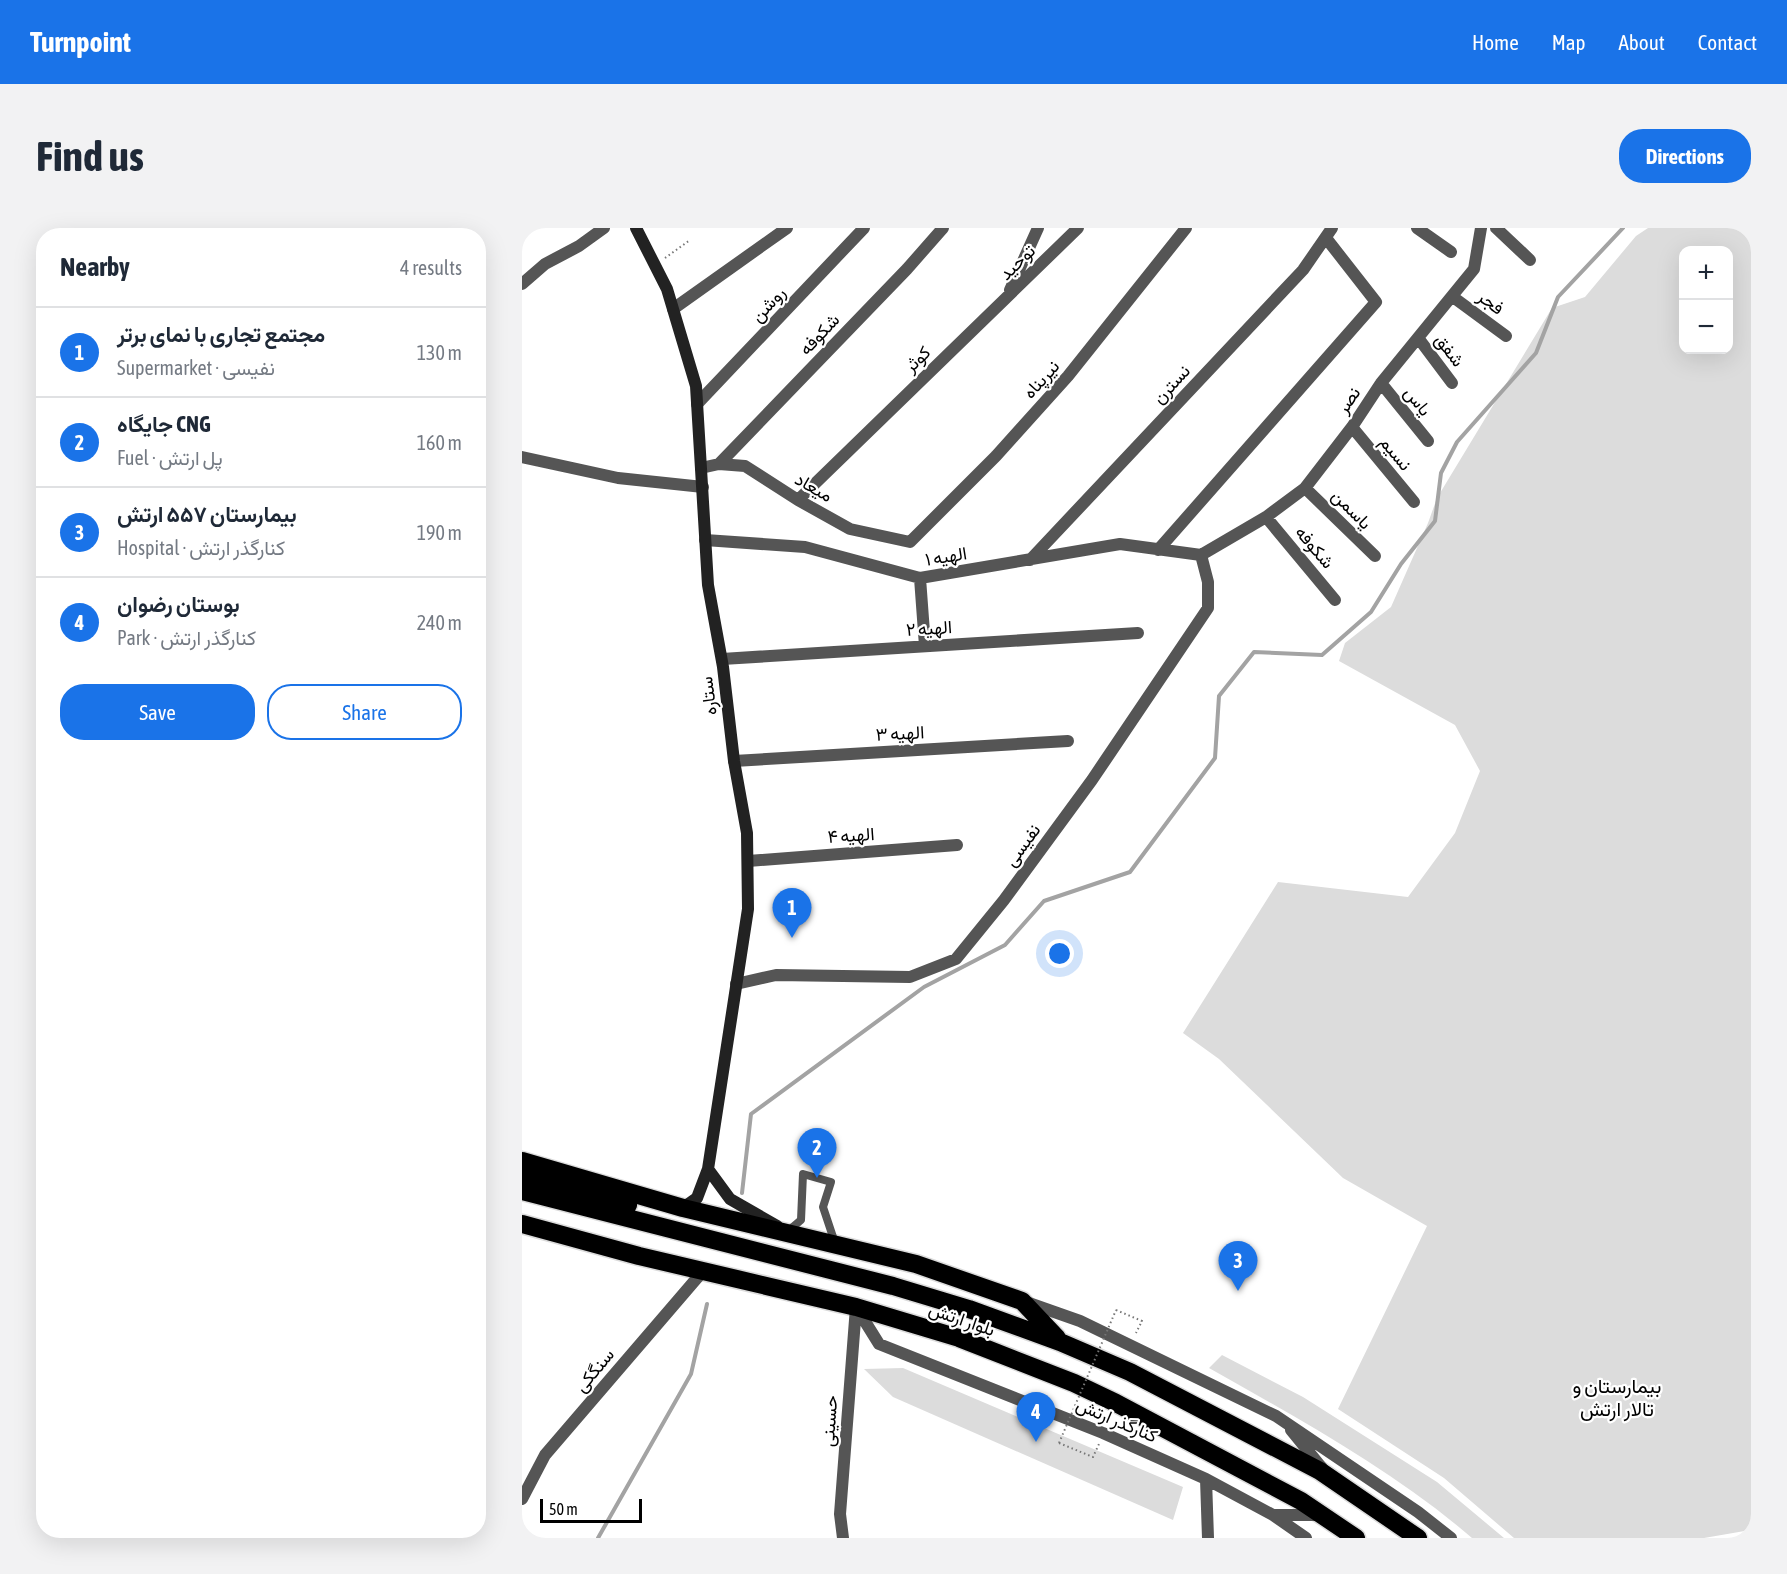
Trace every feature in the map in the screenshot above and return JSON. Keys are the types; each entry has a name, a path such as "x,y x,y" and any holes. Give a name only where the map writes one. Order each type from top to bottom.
{"highway":[{"path":"522,1161 683,1208 916,1264 1022,1301 1060,1342"},
{"path":"522,1175 706,1226 756,1252"},
{"path":"522,1191 756,1252"},
{"name":"بلوار ارتش","path":"522,1224 639,1256 856,1306 959,1338 1074,1383 1291,1496 1354,1537"},
{"name":"بلوار ارتش","path":"756,1252 817,1266 969,1309 1060,1342 1130,1372 1330,1478 1418,1538"}],"street":[{"path":"522,284 545,264 579,246 604,228"},
{"name":"ستاره","path":"636,228 667,289 696,386 708,585 722,659 734,761 747,833 748,909 708,1168 697,1198 683,1208"},
{"path":"673,309 787,228"},
{"name":"روشن","path":"697,404 864,228"},
{"name":"شکوفه","path":"719,464 908,269 943,228"},
{"name":"کوثر","path":"798,500 1007,297 1038,228"},
{"name":"توحید","path":"1007,297 1078,228"},
{"name":"نیرپناه","path":"910,542 996,456 1068,376 1186,228"},
{"path":"1417,228 1451,252"},
{"name":"نصر","path":"1201,555 1266,517 1305,488 1352,427 1381,383 1474,269 1481,228"},
{"path":"1496,228 1530,260"},
{"path":"1158,550 1376,302 1329,233"},
{"name":"نسترن","path":"1030,560 1303,270 1329,233"},
{"name":"فجر","path":"1453,297 1506,336"},
{"name":"شفق","path":"1419,339 1452,382"},
{"name":"یاس","path":"1381,383 1428,441"},
{"name":"نسیم","path":"1352,427 1414,502"},
{"path":"522,457 618,478 703,487"},
{"name":"میعاد","path":"702,468 719,464 745,466 798,500 850,529 910,542"},
{"name":"یاسمن","path":"1305,488 1374,556"},
{"name":"شکوفه","path":"1266,517 1335,600"},
{"name":"الهیه ۱","path":"705,540 805,547 920,578 1120,544 1201,555"},
{"name":"نفیسی","path":"736,984 776,975 910,976 956,959 1004,900 1092,780 1208,608 1208,582 1201,555"},
{"path":"920,578 925,646"},
{"name":"الهیه ۲","path":"722,659 1138,633"},
{"name":"الهیه ۳","path":"734,761 1068,741"},
{"name":"الهیه ۴","path":"747,861 957,845"},
{"path":"708,1168 730,1199 787,1232"},
{"name":"سنگکی","path":"522,1499 545,1455 703,1271"},
{"path":"1022,1301 1080,1321 1283,1420 1418,1512 1450,1538"},
{"name":"کنارگذر ارتش","path":"856,1306 879,1344 1103,1433 1206,1479 1273,1515 1306,1538"},
{"name":"حسینی","path":"843,1538 840,1514 856,1306"},
{"path":"1283,1420 1330,1478"},
{"path":"1206,1479 1208,1538"},
{"path":"1273,1515 1322,1515"}],"lane":[{"path":"787,1232 801,1220 803,1174 831,1182 824,1207 836,1244"}],"path":[{"path":"655,265 690,240"},
{"path":"1093,1457 1059,1443 1116,1310 1142,1321"}],"shaded area":[{"path":"1648,228 1751,228 1751,1530 1704,1538 1514,1538 1444,1478 1338,1409 1427,1226 1343,1178 1219,1059 1183,1033 1278,882 1408,897 1455,833 1480,771 1455,725 1339,661 1345,643 1391,607 1437,498 1552,308 1585,297 1636,236"},
{"path":"1222,1355 1303,1397 1437,1482 1504,1538 1472,1538 1442,1513 1378,1468 1311,1426 1209,1368"},
{"path":"903,1368 1183,1487 1173,1520 893,1397 864,1369"}],"waterway":[{"path":"742,1193 751,1114 924,987 1005,945 1044,901 1130,872 1215,758 1219,696 1254,652 1322,655 1371,612 1401,564 1435,521 1441,473 1457,442 1536,353 1558,297 1623,228"},
{"path":"598,1538 691,1374 707,1304"}],"place":[{"name":"مجتمع تجاری با نمای برتر","path":"792,938"},
{"name":"جایگاه CNG","path":"817,1178"},
{"name":"بیمارستان ۵۵۷ ارتش","path":"1238,1291"},
{"name":"بوستان رضوان","path":"1036,1442"}],"district":[{"name":"بیمارستان و تالار ارتش","path":"1617,1396"}]}
